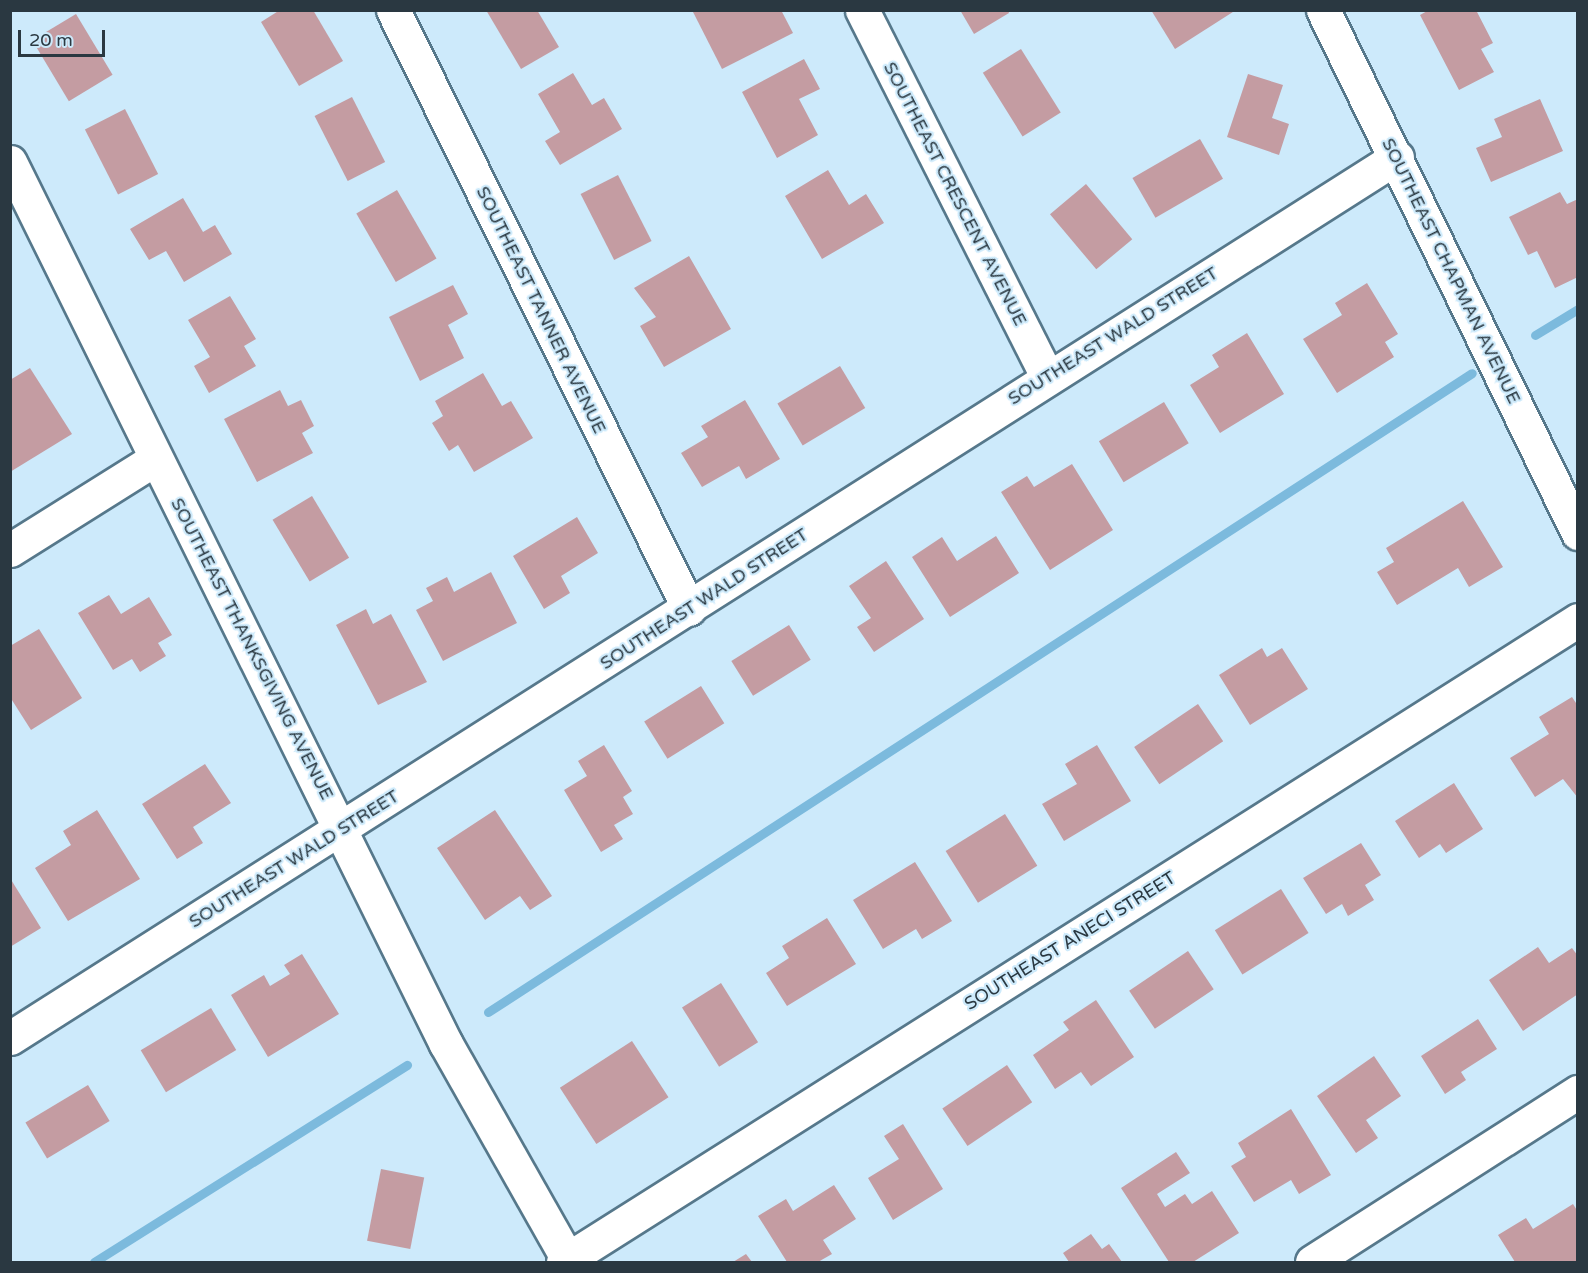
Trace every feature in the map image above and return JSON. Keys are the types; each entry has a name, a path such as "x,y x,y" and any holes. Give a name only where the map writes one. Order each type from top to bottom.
{"street":[{"name":"SOUTHEAST TANNER AVENUE","path":"393,10 689,609"},
{"name":"SOUTHEAST CRESCENT AVENUE","path":"862,10 1047,377"},
{"name":"SOUTHEAST CHAPMAN AVENUE","path":"1323,10 1397,157 1578,533"},
{"name":"SOUTHEAST WALD STREET","path":"10,1038 689,609 1047,377 1397,157"},
{"name":"SOUTHEAST THANKSGIVING AVENUE","path":"10,162 155,459 343,828 446,1044 565,1261"},
{"path":"10,550 155,459"},
{"name":"SOUTHEAST ANECI STREET","path":"565,1261 1578,620"},
{"path":"1312,1263 1578,1092"}],"building":[{"path":"280,10 313,10 343,61 299,86 261,22"},
{"path":"486,10 537,10 559,47 521,69"},
{"path":"692,10 781,10 793,33 722,69"},
{"path":"960,10 1008,10 1009,13 974,34"},
{"path":"1151,10 1236,10 1175,49"},
{"path":"1429,10 1476,10 1493,43 1481,49 1494,72 1459,90 1420,15"},
{"path":"76,14 113,75 69,101 32,40"},
{"path":"1021,49 1061,113 1023,136 983,73"},
{"path":"804,59 820,89 799,99 818,135 777,158 742,92"},
{"path":"573,73 592,105 604,98 622,129 560,165 545,141 560,132 538,94"},
{"path":"1248,74 1283,85 1272,118 1289,124 1279,155 1227,137"},
{"path":"352,97 385,162 348,181 315,116"},
{"path":"1540,99 1563,151 1491,182 1476,148 1502,137 1494,119"},
{"path":"125,109 158,174 118,194 85,129"},
{"path":"1200,139 1223,179 1155,218 1132,178"},
{"path":"828,170 849,205 866,194 884,223 822,259 785,196"},
{"path":"618,175 652,241 614,260 581,194"},
{"path":"1086,184 1132,239 1096,269 1050,214"},
{"path":"397,190 436,258 396,282 356,214"},
{"path":"1560,192 1567,204 1578,199 1578,277 1555,288 1537,251 1528,255 1509,217"},
{"path":"183,198 203,232 215,225 232,254 184,282 166,251 149,260 130,229"},
{"path":"689,256 731,329 664,367 640,326 656,317 634,288"},
{"path":"1367,283 1398,334 1385,342 1394,357 1337,393 1303,339 1342,315 1335,303"},
{"path":"453,285 468,314 448,325 464,358 420,381 389,317"},
{"path":"230,296 256,339 244,346 256,366 209,393 194,366 210,357 188,320"},
{"path":"1247,333 1284,394 1220,433 1190,385 1219,367 1212,355"},
{"path":"840,366 865,408 803,446 777,404"},
{"path":"30,368 72,434 10,472 10,380"},
{"path":"483,373 502,406 511,401 533,438 474,472 458,445 449,451 432,423 443,416 435,401"},
{"path":"280,390 288,406 301,400 314,426 302,433 313,453 257,482 224,419"},
{"path":"745,400 780,459 746,479 739,466 702,487 681,453 708,437 701,426"},
{"path":"1164,402 1189,443 1124,482 1099,441"},
{"path":"1072,464 1113,530 1050,570 1001,492 1027,476 1034,487"},
{"path":"312,496 349,558 310,581 273,520"},
{"path":"1463,501 1503,567 1469,587 1458,568 1397,605 1377,572 1394,562 1386,548"},
{"path":"577,517 598,553 561,576 570,593 544,609 513,556"},
{"path":"996,536 1019,573 950,617 912,557 942,537 957,561"},
{"path":"886,561 924,619 874,652 857,627 871,618 849,586"},
{"path":"491,572 517,623 443,661 416,610 433,601 426,588 447,577 454,592"},
{"path":"109,595 121,614 149,597 172,635 158,643 166,656 140,672 132,659 113,670 78,613"},
{"path":"366,609 373,624 391,614 427,682 378,705 336,625"},
{"path":"789,625 811,660 753,696 731,661"},
{"path":"39,629 82,698 31,730 10,697 10,646"},
{"path":"1262,648 1267,657 1282,648 1308,689 1250,725 1219,675"},
{"path":"701,686 724,723 667,759 644,722"},
{"path":"1572,697 1578,706 1578,798 1563,779 1535,797 1510,758 1549,734 1539,717"},
{"path":"1198,704 1223,741 1159,784 1134,747"},
{"path":"604,745 632,791 623,797 633,814 614,825 623,839 601,852 564,790 587,776 578,761"},
{"path":"1097,745 1131,801 1064,841 1042,804 1077,784 1065,764"},
{"path":"205,764 231,803 193,827 203,843 177,859 142,804"},
{"path":"1454,783 1483,829 1446,853 1440,844 1419,858 1395,821"},
{"path":"97,810 140,879 68,921 35,868 71,845 63,831"},
{"path":"495,810 552,896 530,910 520,896 485,920 437,848"},
{"path":"1005,814 1037,866 978,903 946,851"},
{"path":"1361,843 1381,875 1365,885 1374,900 1348,916 1342,904 1326,914 1303,878"},
{"path":"915,862 952,921 922,939 916,929 883,949 853,900"},
{"path":"10,878 41,928 10,947"},
{"path":"1281,889 1309,933 1242,974 1215,930"},
{"path":"827,918 856,964 787,1006 766,973 789,958 782,946"},
{"path":"1538,947 1549,963 1572,948 1578,956 1578,994 1523,1031 1489,980"},
{"path":"1188,951 1214,989 1155,1029 1129,991"},
{"path":"302,954 339,1014 268,1057 231,995 264,975 270,986 290,974 284,965"},
{"path":"721,983 758,1042 719,1067 682,1007"},
{"path":"1096,1000 1134,1057 1091,1086 1081,1072 1055,1089 1033,1055 1069,1030 1063,1022"},
{"path":"211,1008 236,1050 166,1092 141,1050"},
{"path":"1478,1019 1497,1049 1461,1072 1466,1080 1445,1094 1421,1056"},
{"path":"632,1041 668,1097 596,1144 560,1088"},
{"path":"1374,1056 1401,1096 1366,1120 1378,1138 1356,1153 1317,1096"},
{"path":"1007,1065 1032,1102 967,1146 942,1109"},
{"path":"88,1085 110,1121 47,1159 25,1123"},
{"path":"1291,1109 1331,1175 1299,1194 1291,1180 1254,1202 1231,1166 1246,1157 1238,1143"},
{"path":"903,1124 943,1189 893,1220 868,1178 899,1159 884,1136"},
{"path":"1176,1152 1190,1173 1157,1194 1165,1207 1185,1194 1192,1204 1212,1191 1239,1233 1193,1262 1169,1262 1121,1188"},
{"path":"381,1169 424,1177 410,1249 367,1241"},
{"path":"834,1185 856,1219 823,1240 832,1254 818,1262 787,1262 758,1216 786,1199 793,1211"},
{"path":"1573,1204 1578,1212 1578,1262 1515,1262 1498,1235 1526,1218 1533,1229"},
{"path":"1091,1234 1102,1249 1109,1244 1122,1262 1069,1262 1063,1253"},
{"path":"746,1254 752,1262 733,1262"}],"waterway":[{"path":"1535,335 1578,309"},
{"path":"488,1012 1472,373"},
{"path":"94,1262 407,1065"}]}
